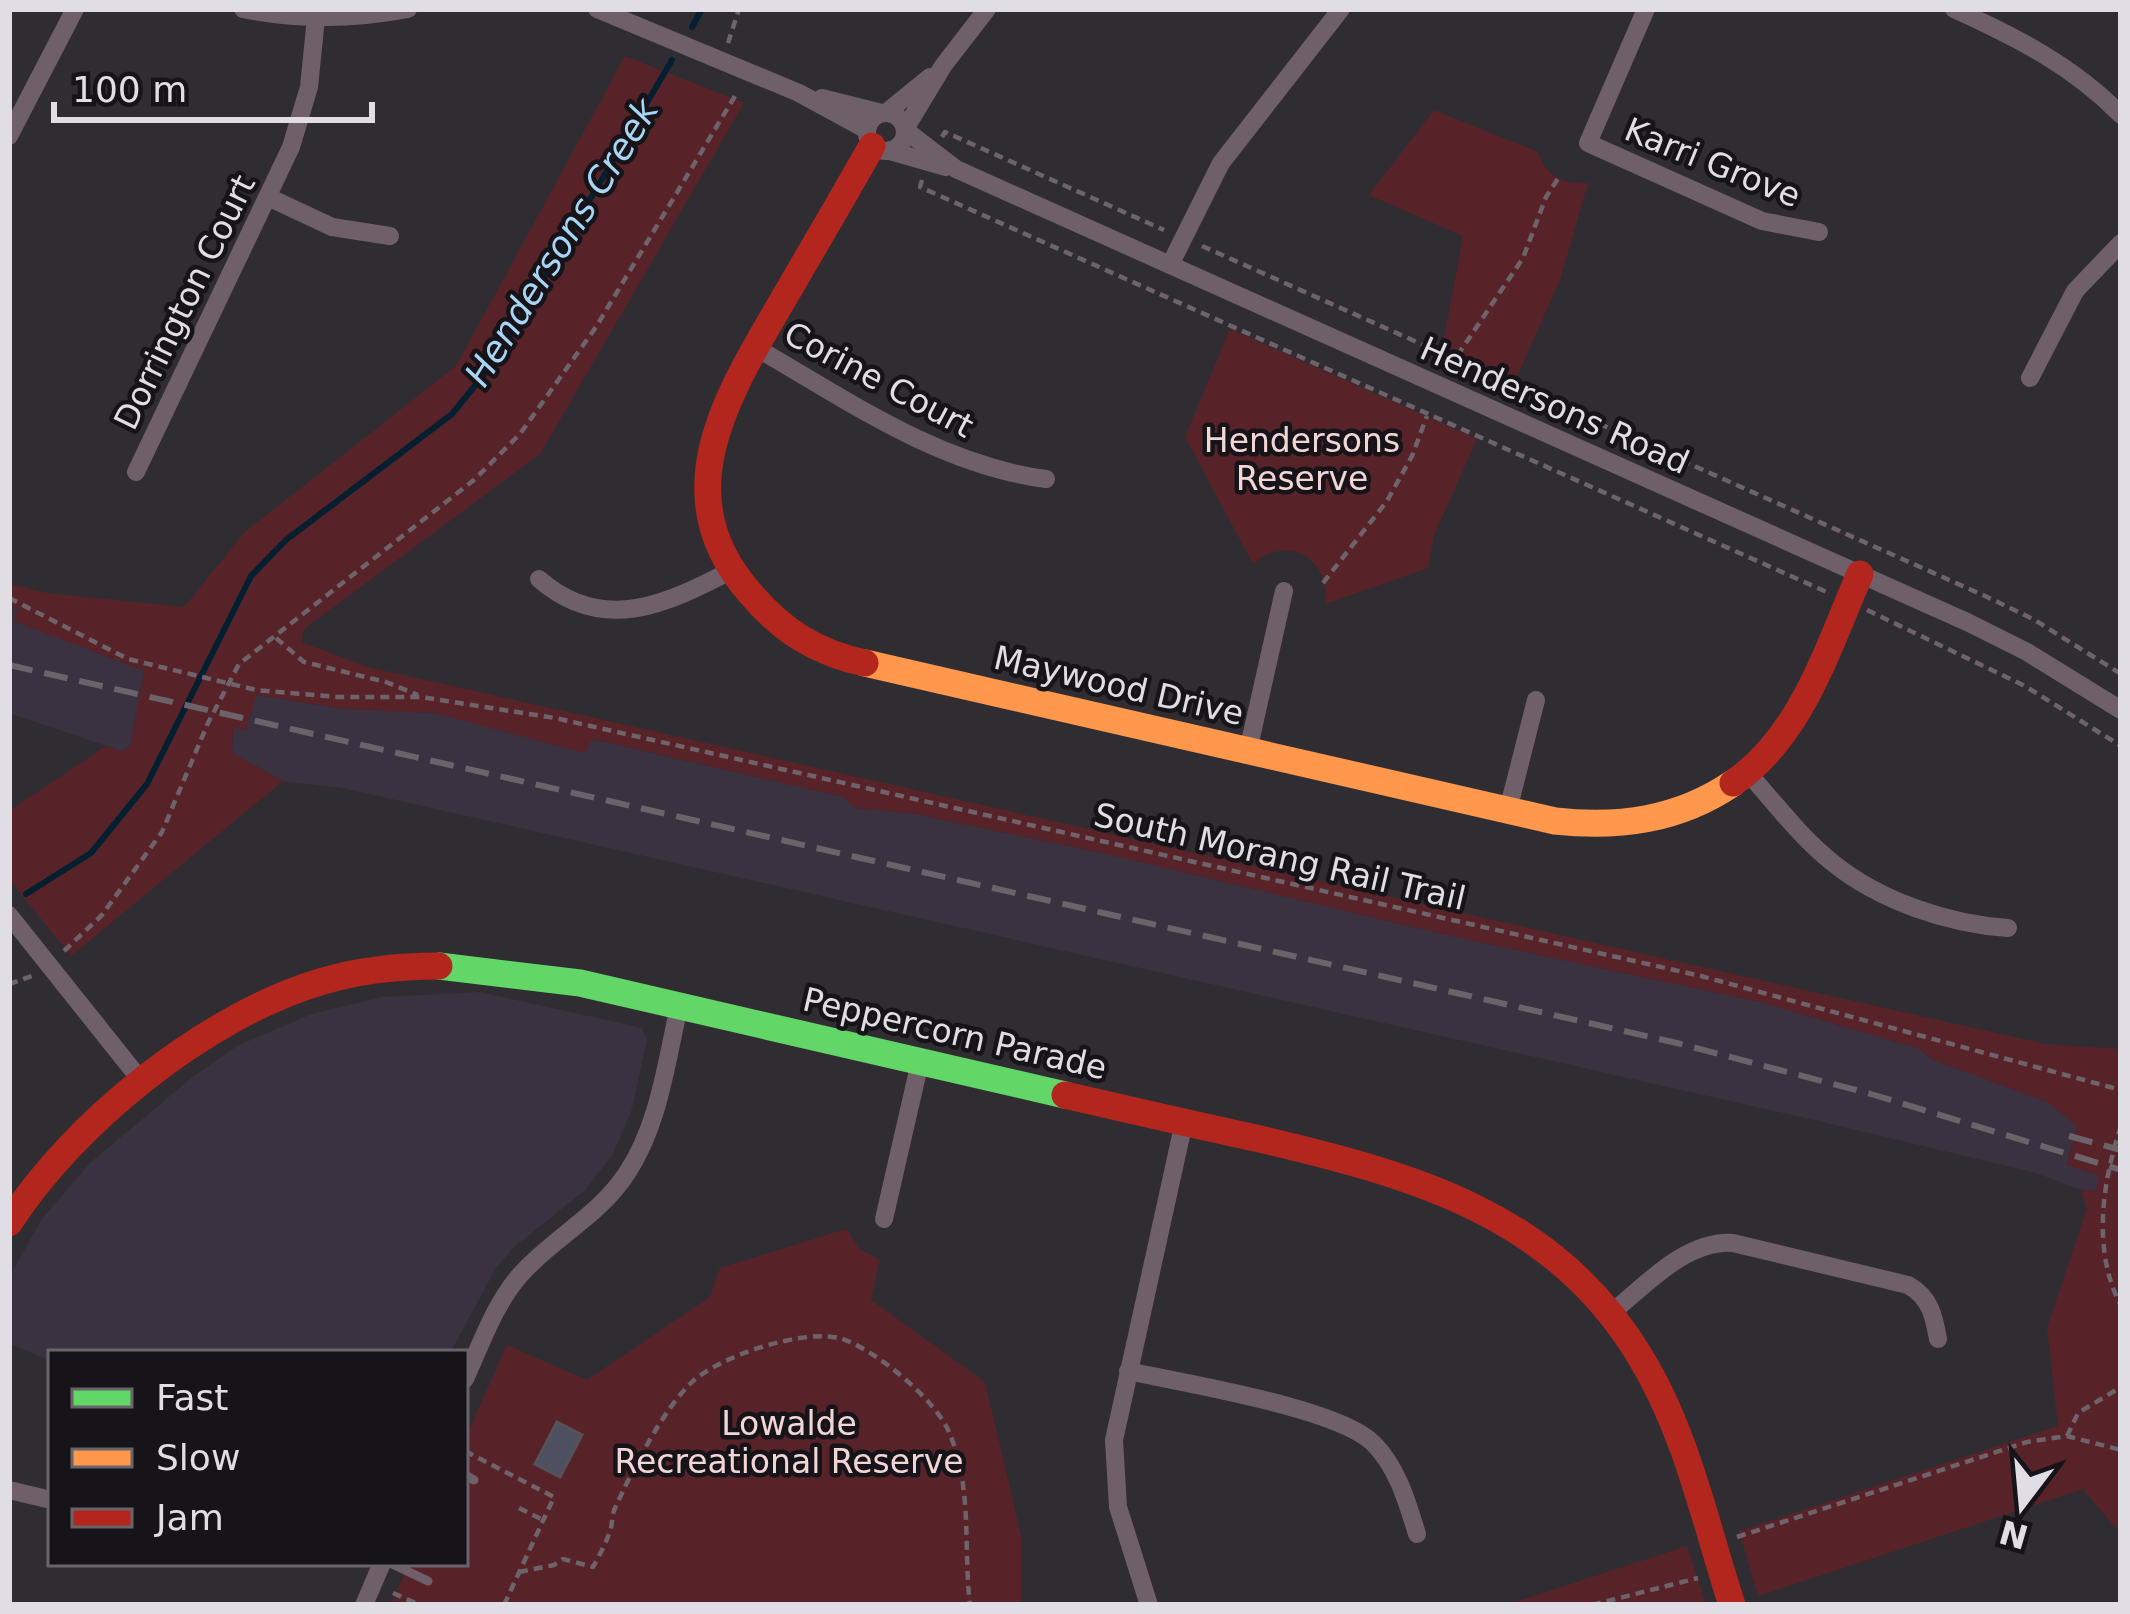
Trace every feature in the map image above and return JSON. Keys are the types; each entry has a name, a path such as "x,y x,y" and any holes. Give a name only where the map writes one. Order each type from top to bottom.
{"street":[{"path":"9,136 75,9"},
{"path":"243,9 346,19 408,9"},
{"path":"597,9 800,93 897,116 905,130"},
{"path":"943,66 871,119 876,142 903,141 943,66 987,9"},
{"path":"1170,265 1221,163 1341,9"},
{"name":"Karri Grove","path":"1646,9 1588,143 1762,221 1819,232"},
{"path":"1954,9 2025,41 2062,64 2121,115"},
{"name":"Dorrington Court","path":"136,472 301,120 316,18"},
{"name":"Hendersons Road","path":"800,93 876,142 956,170 2000,638 2121,710"},
{"name":"Hendersons Road","path":"905,130 956,170"},
{"name":"Maywood Drive","path":"876,142 722,406 708,471 714,527 731,570 772,621 828,655 1580,825 1642,823 1681,813 1748,773 1789,726 1860,574"},
{"path":"268,197 332,227 390,236"},
{"path":"2030,378 2075,291 2121,243"},
{"name":"Corine Court","path":"755,347 925,443 990,468 1046,479"},
{"path":"539,579 572,601 623,610 670,601 731,570"},
{"path":"1248,751 1285,591"},
{"path":"1508,810 1536,700"},
{"path":"1748,773 1814,847 1853,877 1948,919 2008,928"},
{"path":"9,915 143,1083"},
{"name":"Peppercorn Parade","path":"9,1223 52,1164 143,1083 221,1025 304,986 387,968 491,968 679,1007 1399,1173 1469,1199 1548,1250 1635,1347 1668,1410 1732,1605"},
{"path":"468,1372 519,1276 612,1193 641,1150 679,1007"},
{"path":"884,1219 920,1062"},
{"path":"1149,1605 1115,1488 1114,1440 1184,1122"},
{"path":"1610,1314 1690,1252 1718,1242 1733,1243 1908,1285 1926,1299 1934,1313 1938,1339"},
{"path":"1127,1371 1318,1414 1360,1432 1397,1476 1417,1534"},
{"path":"9,1490 48,1498"},
{"path":"364,1605 384,1566"}],"lane":[{"path":"393,1566 428,1581"}],"path":[{"path":"727,43 739,9"},
{"path":"9,984 24,981 49,963 102,915 136,870 171,814 208,723 246,657 475,480 520,434 596,327 736,95"},
{"name":"South Morang Rail Trail","path":"9,598 98,646 146,664 256,689 337,698 422,697 555,718 1701,976 2121,1090"},
{"name":"South Morang Rail Trail","path":"276,638 304,662 386,682 422,697"},
{"path":"2121,1126 2107,1176 2104,1210 2107,1266 2121,1306"},
{"path":"519,1572 563,1558 593,1567 610,1533 612,1514 646,1450 690,1384 704,1373 753,1350 834,1337 879,1360 923,1397 948,1428 967,1499 970,1605"},
{"path":"2067,1436 2078,1413 2121,1387"},
{"path":"1741,1550 1737,1536 2012,1446 2067,1436 2121,1450"},
{"path":"468,1453 554,1497 504,1605"},
{"path":"519,1508 544,1520"},
{"path":"1592,1605 1721,1571"},
{"path":"393,1593 420,1605"}],"shaded area":[{"path":"9,605 18,608 14,621 145,670 130,746 122,751 9,713"},
{"path":"255,695 345,709 435,713 584,752 591,739 843,797 856,808 915,814 1102,853 1460,938 1760,1002 1920,1049 1931,1059 2047,1102 2077,1126 2067,1164 2099,1176 2096,1192 1823,1122 343,788 283,781 232,753 233,727"},
{"path":"480,992 642,1028 647,1039 632,1109 613,1154 585,1190 514,1247 496,1268 452,1350 48,1350 48,1360 9,1343 9,1278 41,1220 90,1163 194,1076 239,1045 312,1014 383,997"}],"green space":[{"path":"625,56 744,103 540,454 304,629 301,642 368,667 2045,1044 2121,1049 2121,1534 2083,1489 1758,1596 1739,1531 2058,1426 2047,1328 2087,1209 2081,1190 2096,1191 2099,1176 2067,1165 2077,1126 2047,1102 1931,1059 1920,1049 1760,1002 1460,938 1102,853 915,814 855,808 843,797 592,739 584,753 435,713 345,709 256,695 246,730 233,728 232,753 283,781 71,956 9,879 9,811 106,746 122,751 130,747 144,671 14,621 18,608 9,605 9,584 47,593 184,607 245,532 456,366"},
{"path":"1434,110 1538,152 1557,177 1588,183 1560,280 1514,383 1442,350 1463,236 1369,195"},
{"name":"Hendersons Reserve","path":"1230,329 1477,439 1434,535 1428,568 1325,604 1321,574 1304,556 1280,551 1253,564 1185,437"},
{"name":"Lowalde Recreational Reserve","path":"846,1229 860,1249 880,1260 871,1300 985,1382 1021,1535 1021,1605 391,1605 408,1566 468,1566 468,1432 507,1345 587,1380 710,1297 720,1268"},
{"path":"1687,1546 1706,1605 1506,1605"}],"building":[{"path":"557,1422 582,1435 560,1477 535,1464"}],"waterway":[{"name":"Hendersons Creek","path":"692,27 702,9"},
{"name":"Hendersons Creek","path":"26,894 91,853 147,784 251,576 286,540 452,414 495,361 672,60"}],"railway":[{"path":"9,665 1677,1043 1871,1094 2121,1170"},
{"path":"2069,1136 2121,1150"}],"traffic: fast":[{"path":"439,966 580,983 1065,1095"}],"traffic: slow":[{"path":"865,663 1555,821 1648,819 1691,806 1733,783"}],"traffic: jam":[{"path":"865,663 801,638 750,593 724,555 711,518 708,480 714,443 744,369 872,146"},
{"path":"1733,783 1757,764 1795,715 1860,574"},
{"path":"9,1223 36,1185 105,1112 188,1047 232,1020 335,978 379,969 439,966"},
{"path":"1065,1095 1317,1153 1425,1186 1523,1235 1567,1268 1606,1309 1657,1387 1683,1448 1732,1605"}]}
